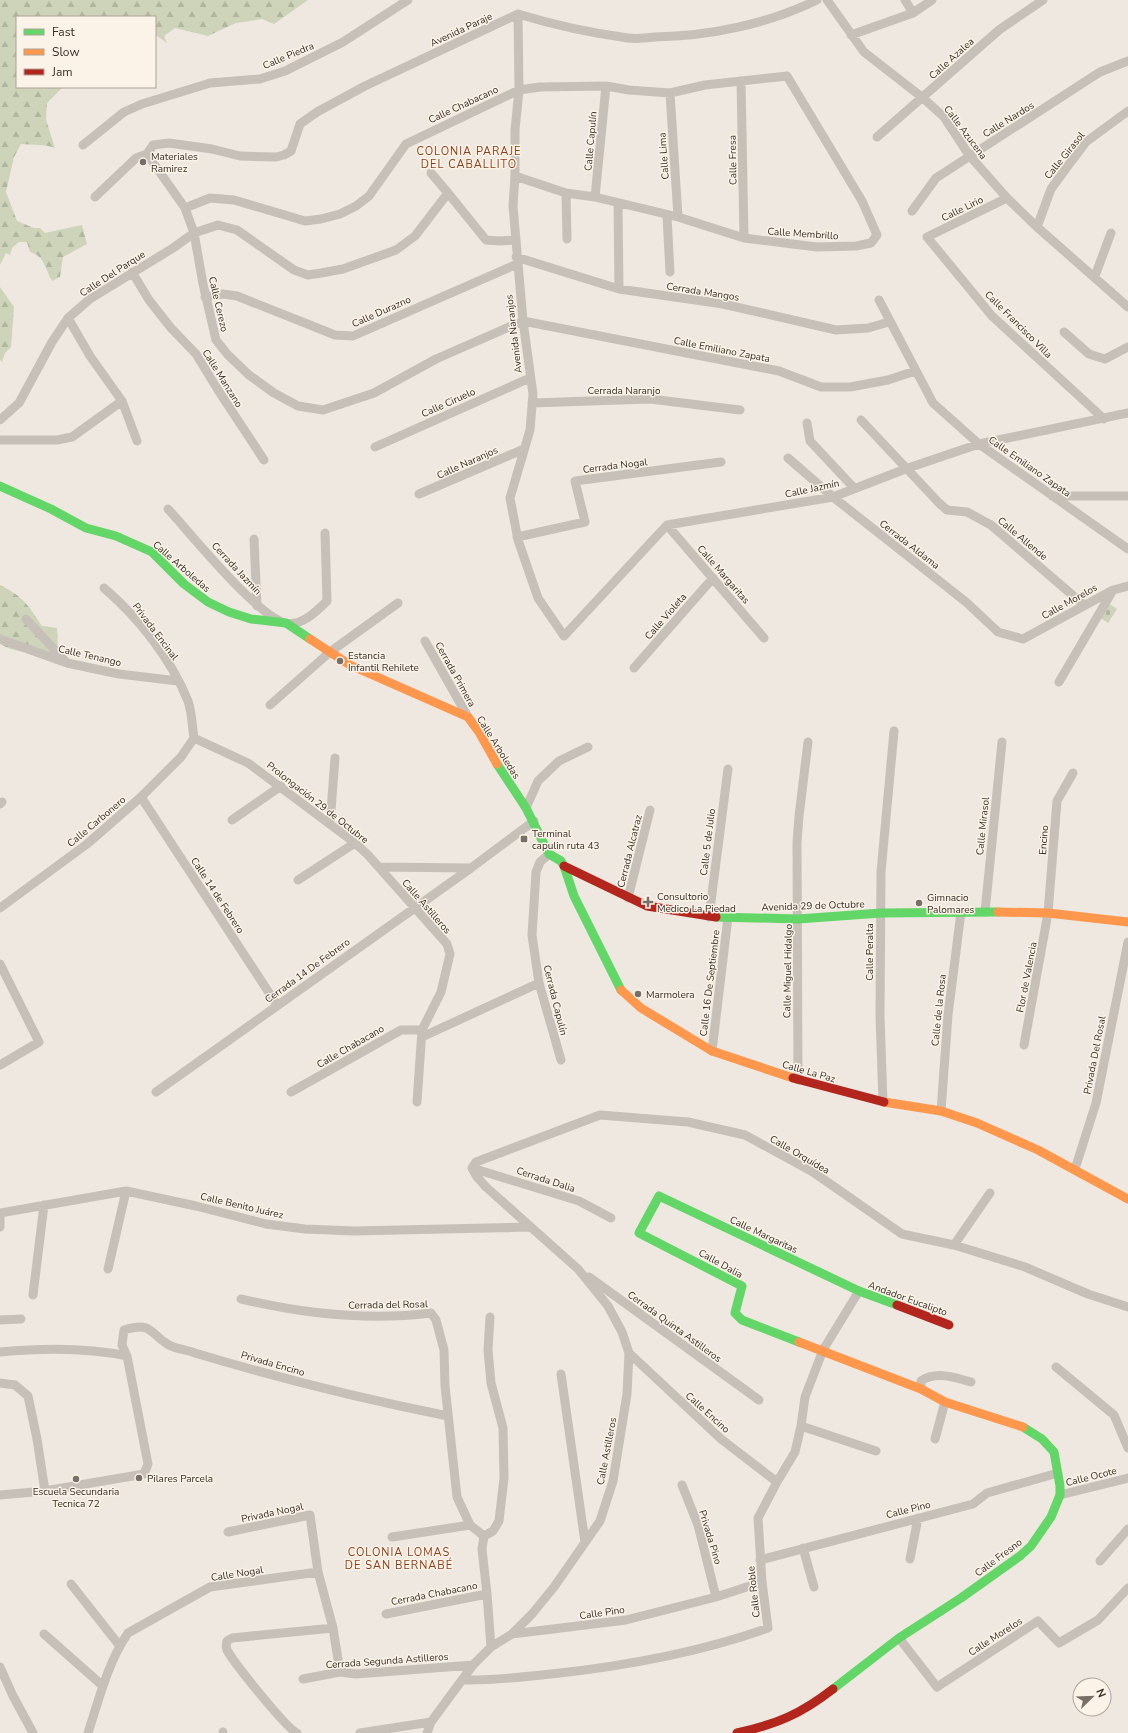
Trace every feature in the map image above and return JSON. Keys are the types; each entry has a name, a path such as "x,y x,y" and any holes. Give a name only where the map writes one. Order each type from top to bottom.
{"street":[{"name":"Calle Piedra","path":"83,145 124,112 142,104 210,83 260,79 285,71 343,42 408,0"},
{"path":"518,14 548,23 630,38 669,37 714,31 778,17 817,0"},
{"name":"Calle Azucena","path":"827,0 864,52 923,98 944,117 969,156 1007,198 1037,227 1095,276 1128,307"},
{"path":"905,0 913,13"},
{"path":"851,35 913,13 932,0"},
{"name":"Calle Azalea","path":"877,137 999,30 1043,0"},
{"name":"Avenida Naranjos","path":"518,14 519,90 515,130 515,176 513,206 523,321 533,394 530,430 510,498 517,537 538,598 564,636 667,525"},
{"name":"Avenida Paraje","path":"95,197 136,158 147,154 153,145 169,143 212,149 240,156 276,157 284,155 291,151 300,124 317,112 365,86 518,14"},
{"name":"Calle Nardos","path":"912,211 936,178 1100,72 1128,61"},
{"name":"Calle Chabacano","path":"185,208 210,198 234,200 305,221 322,219 340,214 356,206 369,196 406,144 519,90 540,87 606,86 630,90 670,93 705,85 787,76"},
{"name":"Calle Membrillo","path":"515,176 566,193 595,197 667,216 678,217 744,238 817,247 856,246 871,243 877,235 862,201 787,76"},
{"name":"Calle Fresa","path":"741,80 744,238"},
{"name":"Calle Capulín","path":"595,197 606,86"},
{"name":"Calle Lima","path":"670,93 678,217"},
{"name":"Calle Girasol","path":"1037,227 1051,189 1086,142 1128,111"},
{"name":"Calle Cerezo","path":"147,154 185,208 194,232 205,297 216,340 244,370 274,393 298,406 323,410 374,392 436,359 476,340 523,321"},
{"path":"432,173 486,240 515,240"},
{"path":"194,232 218,225 237,230 294,270 308,275 343,269 396,250 415,236 448,193"},
{"path":"566,193 567,239"},
{"name":"Calle Lirio","path":"927,237 1007,198"},
{"path":"618,203 619,289"},
{"path":"667,216 670,272"},
{"name":"Calle Del Parque","path":"0,420 19,404 52,342 68,318 90,299 173,248 194,232"},
{"path":"1095,276 1110,233"},
{"name":"Calle Francisco Villa","path":"927,237 992,316 1104,419"},
{"name":"Cerrada Mangos","path":"517,260 619,289 723,304 836,330 868,328 889,322"},
{"name":"Calle Durazno","path":"205,297 222,294 237,296 335,335 353,336 517,260"},
{"name":"Calle Manzano","path":"132,272 149,300 171,328 196,354 264,460"},
{"name":"Calle Emiliano Zapata","path":"878,300 933,403 979,444 1128,549"},
{"path":"68,318 90,356 122,401 137,441"},
{"name":"Calle Emiliano Zapata","path":"523,321 779,371 821,387 850,387 888,380 915,371"},
{"path":"1064,332 1090,354 1105,359 1128,347"},
{"name":"Calle Ciruelo","path":"375,447 530,378"},
{"name":"Cerrada Naranjo","path":"532,403 650,400 740,410"},
{"path":"0,440 57,440 72,436 122,401"},
{"name":"Calle Jazmín","path":"667,525 833,496 908,468 979,444 1128,413"},
{"name":"Calle Allende","path":"861,420 908,468 930,495 947,510 967,512 991,525 1084,605"},
{"path":"807,423 810,441 854,488"},
{"name":"Calle Naranjos","path":"419,494 524,449"},
{"name":"Cerrada Aldama","path":"788,458 833,496 966,602 998,632 1023,639"},
{"name":"Cerrada Nogal","path":"517,537 585,522 575,481 721,462"},
{"name":"Calle Arboledas","path":"0,486 51,509 86,528 140,546 152,552 184,584 208,602 229,612 251,619 286,624 350,665 468,717 479,732 534,822"},
{"path":"1052,496 1128,496"},
{"name":"Cerrada Jazmín","path":"168,509 257,606 286,624"},
{"name":"Calle Margaritas","path":"667,525 764,638"},
{"path":"286,624 300,622 315,612 327,601 324,533"},
{"path":"254,539 257,606"},
{"name":"Calle Violeta","path":"634,668 713,578"},
{"name":"Calle Morelos","path":"1023,639 1113,590 1128,586"},
{"name":"Privada Encinal","path":"104,588 119,601 160,651 189,703 194,738"},
{"path":"1059,682 1113,590"},
{"path":"270,705 330,652 398,603"},
{"path":"26,619 67,663"},
{"name":"Calle Tenango","path":"0,639 67,663 119,674 178,681"},
{"name":"Cerrada Primera","path":"425,641 468,717"},
{"name":"Calle Peralta","path":"883,1102 880,1016 881,872 894,731"},
{"name":"Prolongación 29 de Octubre","path":"194,738 248,763 281,786 355,843 379,867"},
{"name":"Calle Carbonero","path":"0,908 87,844 141,797 181,757 194,738"},
{"name":"Calle Miguel Hidalgo","path":"798,1080 799,816 808,742"},
{"name":"Calle Mirasol","path":"984,912 1002,742"},
{"path":"526,808 538,780 559,761 588,747"},
{"path":"330,824 335,758"},
{"name":"Calle 5 de Julio","path":"709,917 728,769"},
{"name":"Encino","path":"1048,913 1057,801 1073,773"},
{"path":"232,820 281,786"},
{"name":"Calle 14 de Febrero","path":"141,797 277,1005"},
{"name":"Cerrada Alcatraz","path":"628,898 650,810"},
{"path":"379,867 471,868 534,822"},
{"name":"Avenida 29 de Octubre","path":"534,822 549,854 561,861 564,866 647,906 709,917 798,919 881,913 984,912 1048,913 1128,922"},
{"path":"298,880 355,843"},
{"name":"Cerrada Capulín","path":"549,854 540,862 536,872 532,935 539,983 561,1060"},
{"name":"Calle La Paz","path":"564,866 574,896 622,992 652,1015 712,1051 798,1080 883,1102 941,1111 977,1123 1038,1150 1128,1199"},
{"name":"Calle Astilleros","path":"379,867 447,944 450,954 441,992 422,1034 417,1102"},
{"name":"Cerrada 14 De Febrero","path":"156,1092 414,907 471,868"},
{"name":"Calle de la Rosa","path":"941,1111 948,1015 961,912"},
{"name":"Flor de Valencia","path":"1024,1045 1048,913"},
{"name":"Calle 16 De Septiembre","path":"712,1051 728,917"},
{"name":"Privada Del Rosal","path":"1075,1169 1096,1103 1128,942"},
{"path":"0,964 4,983 39,1042 0,1065"},
{"path":"422,1034 539,983"},
{"name":"Calle Chabacano","path":"291,1092 401,1030 422,1034"},
{"name":"Calle Orquídea","path":"472,1168 476,1162 600,1115 688,1122 744,1135 813,1172 902,1234 954,1245 1025,1267 1088,1294 1128,1308"},
{"name":"Calle Astilleros","path":"427,1733 431,1722 463,1680 472,1665 491,1647 512,1634 532,1614 554,1587 600,1520 613,1481 627,1394 629,1353 622,1332 608,1306 578,1269 486,1187 477,1177 472,1168"},
{"name":"Cerrada Dalia","path":"472,1168 579,1201 611,1218"},
{"path":"108,1269 126,1191"},
{"name":"Calle Benito Juárez","path":"0,1213 44,1204 126,1191 196,1206 266,1224 305,1229 354,1232 530,1227"},
{"path":"954,1245 990,1193"},
{"name":"Calle Margaritas","path":"659,1196 859,1292"},
{"name":"Calle Dalia","path":"659,1196 639,1233 742,1286 742,1293 737,1302 735,1313 742,1320 823,1350"},
{"path":"33,1295 44,1204"},
{"path":"0,1213 0,1227"},
{"name":"Cerrada Quinta Astilleros","path":"578,1269 759,1400"},
{"name":"Andador Eucalipto","path":"859,1292 949,1325"},
{"name":"Calle Roble","path":"463,1680 488,1681 591,1670 726,1643 768,1628 760,1560 758,1518 776,1482 795,1452 805,1398 823,1350 859,1292"},
{"name":"Cerrada del Rosal","path":"241,1299 310,1313 357,1317 431,1313 436,1320 444,1350 448,1416"},
{"path":"484,1536 493,1531 499,1520 504,1478 503,1428 490,1383 488,1350 490,1317"},
{"path":"0,1320 21,1319"},
{"name":"Privada Encino","path":"126,1356 122,1345 124,1330 137,1326 152,1329 169,1345 376,1402 448,1416"},
{"path":"0,1352 34,1349 88,1350 126,1356 148,1464 144,1474 45,1491 0,1495"},
{"name":"Calle Fresno","path":"737,1733 764,1726 795,1715 899,1638 961,1598 1031,1546 1048,1522 1060,1495 1054,1452 1042,1439 1031,1432 1007,1421 945,1402 921,1389 823,1350"},
{"name":"Calle Encino","path":"629,1353 721,1439 776,1482"},
{"path":"1056,1367 1114,1415 1128,1448"},
{"path":"561,1374 585,1542"},
{"path":"921,1389 921,1381 926,1377 938,1376 971,1382"},
{"path":"0,1383 15,1384 28,1396 37,1439 45,1491"},
{"path":"935,1439 945,1402"},
{"path":"448,1416 458,1497 470,1525 484,1536"},
{"path":"801,1426 876,1451"},
{"name":"Calle Pino","path":"760,1560 973,1504 987,1493 1058,1473"},
{"name":"Calle Ocote","path":"1060,1495 1128,1478"},
{"name":"Privada Pino","path":"682,1484 698,1526 716,1598"},
{"name":"Privada Nogal","path":"228,1532 310,1515 318,1572"},
{"path":"910,1559 918,1518"},
{"path":"392,1537 470,1525"},
{"path":"1100,1561 1128,1529"},
{"path":"484,1536 482,1549 491,1647"},
{"path":"803,1548 814,1587"},
{"path":"318,1572 333,1628 340,1672"},
{"name":"Calle Nogal","path":"88,1733 103,1686 119,1645 128,1633 210,1587 318,1572"},
{"name":"Calle Pino","path":"512,1634 626,1620 716,1598 762,1582"},
{"path":"71,1584 119,1645"},
{"name":"Calle Morelos","path":"899,1638 937,1687 1038,1621 1060,1643 1098,1620 1128,1588"},
{"name":"Cerrada Chabacano","path":"386,1614 487,1594"},
{"path":"297,1733 284,1721 233,1660 226,1648 227,1641 232,1638 333,1628"},
{"path":"44,1634 103,1686"},
{"name":"Cerrada Segunda Astilleros","path":"303,1679 340,1672 356,1674 472,1665"},
{"path":"0,1667 13,1696 33,1733"},
{"path":"360,1733 431,1722"}],"green space":[{"path":"0,0 308,0 274,24 262,19 236,23 208,36 175,28 164,36 167,43 156,36 156,16 16,16 16,88 62,88 47,103 46,120 55,148 43,145 21,144 14,157 6,192 17,221 34,228 40,228 45,233 82,225 87,244 63,257 60,277 52,281 42,260 30,252 27,242 19,242 12,248 10,255 6,253 0,265"},
{"path":"0,287 14,307 11,347 5,353 2,362 0,360"},
{"path":"0,585 25,602 42,626 57,628 58,650 50,655 17,651 5,647 0,643"},
{"path":"1108,603 1117,609 1108,623 1099,617"}],"traffic: fast":[{"path":"0,486 51,509 86,528 116,536 152,552 184,584 208,602 229,612 251,619 286,623 310,639"},
{"path":"497,764 526,808 549,854 561,861 564,866 574,896 621,990"},
{"path":"716,917 798,919 881,913 998,912"},
{"path":"799,1342 742,1320 735,1313 742,1286 639,1233 659,1196 859,1291 897,1305"},
{"path":"833,1689 899,1638 961,1598 1020,1556 1031,1546 1051,1517 1060,1495 1060,1486 1054,1452 1042,1439 1023,1427"}],"traffic: slow":[{"path":"310,639 350,665 468,717 479,732 497,764"},
{"path":"998,912 1048,913 1128,922"},
{"path":"621,990 641,1008 712,1051 793,1078"},
{"path":"884,1102 941,1111 977,1123 1038,1150 1128,1199"},
{"path":"799,1342 921,1389 945,1402 1023,1427"}],"traffic: jam":[{"path":"564,866 647,906 716,917"},
{"path":"793,1078 884,1102"},
{"path":"897,1305 949,1325"},
{"path":"737,1733 777,1722 799,1712 833,1689"}],"place":[{"name":"Materiales Ramirez","path":"143,162"},
{"name":"Estancia Infantil Rehilete","path":"340,661"},
{"name":"Terminal capulin ruta 43","path":"524,839"},
{"name":"Consultorio Medico La Piedad","path":"648,902"},
{"name":"Gimnacio Palomares","path":"919,903"},
{"name":"Marmolera","path":"638,994"},
{"name":"Pilares Parcela","path":"139,1478"},
{"name":"Escuela Secundaria Tecnica 72","path":"76,1479"}],"district":[{"name":"COLONIA PARAJE DEL CABALLITO","path":"469,157"},
{"name":"COLONIA LOMAS DE SAN BERNABÉ","path":"399,1558"}]}
